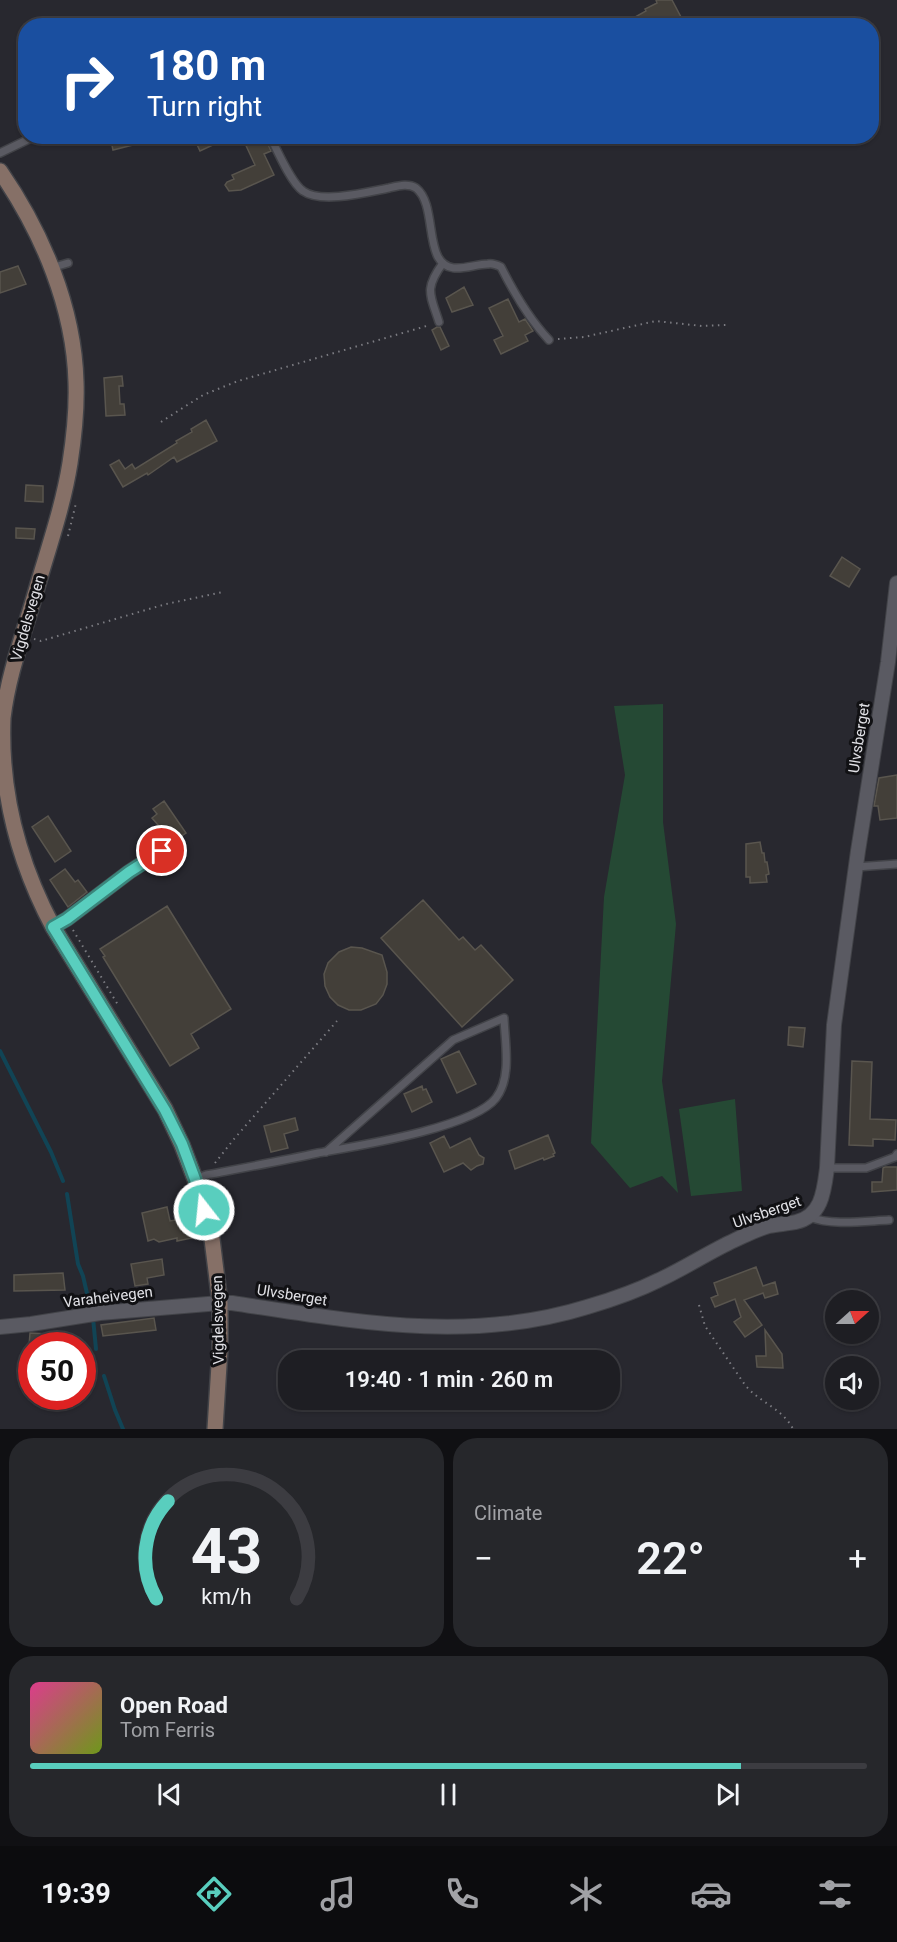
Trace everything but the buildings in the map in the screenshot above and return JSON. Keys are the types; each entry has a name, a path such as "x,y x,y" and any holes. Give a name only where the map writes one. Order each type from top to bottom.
{"main road":[{"name":"Vigdelsvegen","path":"0,171 25,211 51,268 67,318 76,381 75,418 60,507 10,684 3,719 2,750 9,819 29,880 53,927 165,1110 201,1177 220,1303 220,1349 215,1429"}],"street":[{"name":"Ulvsberget","path":"220,1303 366,1323 463,1328 502,1326 587,1308 659,1281 750,1233 810,1217 819,1205 824,1192 834,1025 856,867 892,661 897,583"},
{"path":"53,927 162,851"},
{"name":"Varaheivegen","path":"0,1327 100,1313 220,1303"}],"lane":[{"path":"0,153 19,144"},
{"path":"274,144 284,165 302,190 315,197 361,193 403,184 415,188 424,198 433,246 446,267 461,269 491,263 501,267 539,330 549,340"},
{"path":"51,268 68,263"},
{"path":"439,322 430,287 433,276 443,263"},
{"path":"856,867 897,864"},
{"path":"201,1177 417,1134 483,1110 496,1098 506,1079 504,1018 453,1040 326,1152"},
{"path":"827,1168 866,1168 897,1154"},
{"path":"810,1217 819,1221 831,1222 889,1220"}],"path":[{"path":"549,340 584,337 656,321 702,326 726,325"},
{"path":"160,422 203,395 238,381 439,322"},
{"path":"67,537 75,514 78,495"},
{"path":"23,637 41,641 166,603 223,592"},
{"path":"67,919 120,1009"},
{"path":"201,1177 337,1021"},
{"path":"699,1305 705,1326 745,1385 752,1394 784,1415 794,1429"}],"green space":[{"path":"663,704 663,822 676,924 662,1081 678,1193 662,1176 630,1188 591,1143 604,897 625,775 614,706"},
{"path":"735,1099 742,1191 691,1196 679,1109"}],"waterway":[{"path":"0,1051 51,1152 63,1181"},
{"path":"67,1194 78,1264 91,1311"},
{"path":"93,1318 94,1332"},
{"path":"104,1376 123,1429"}],"route":[{"path":"162,851 53,927 165,1110 182,1144 204,1210"}]}
